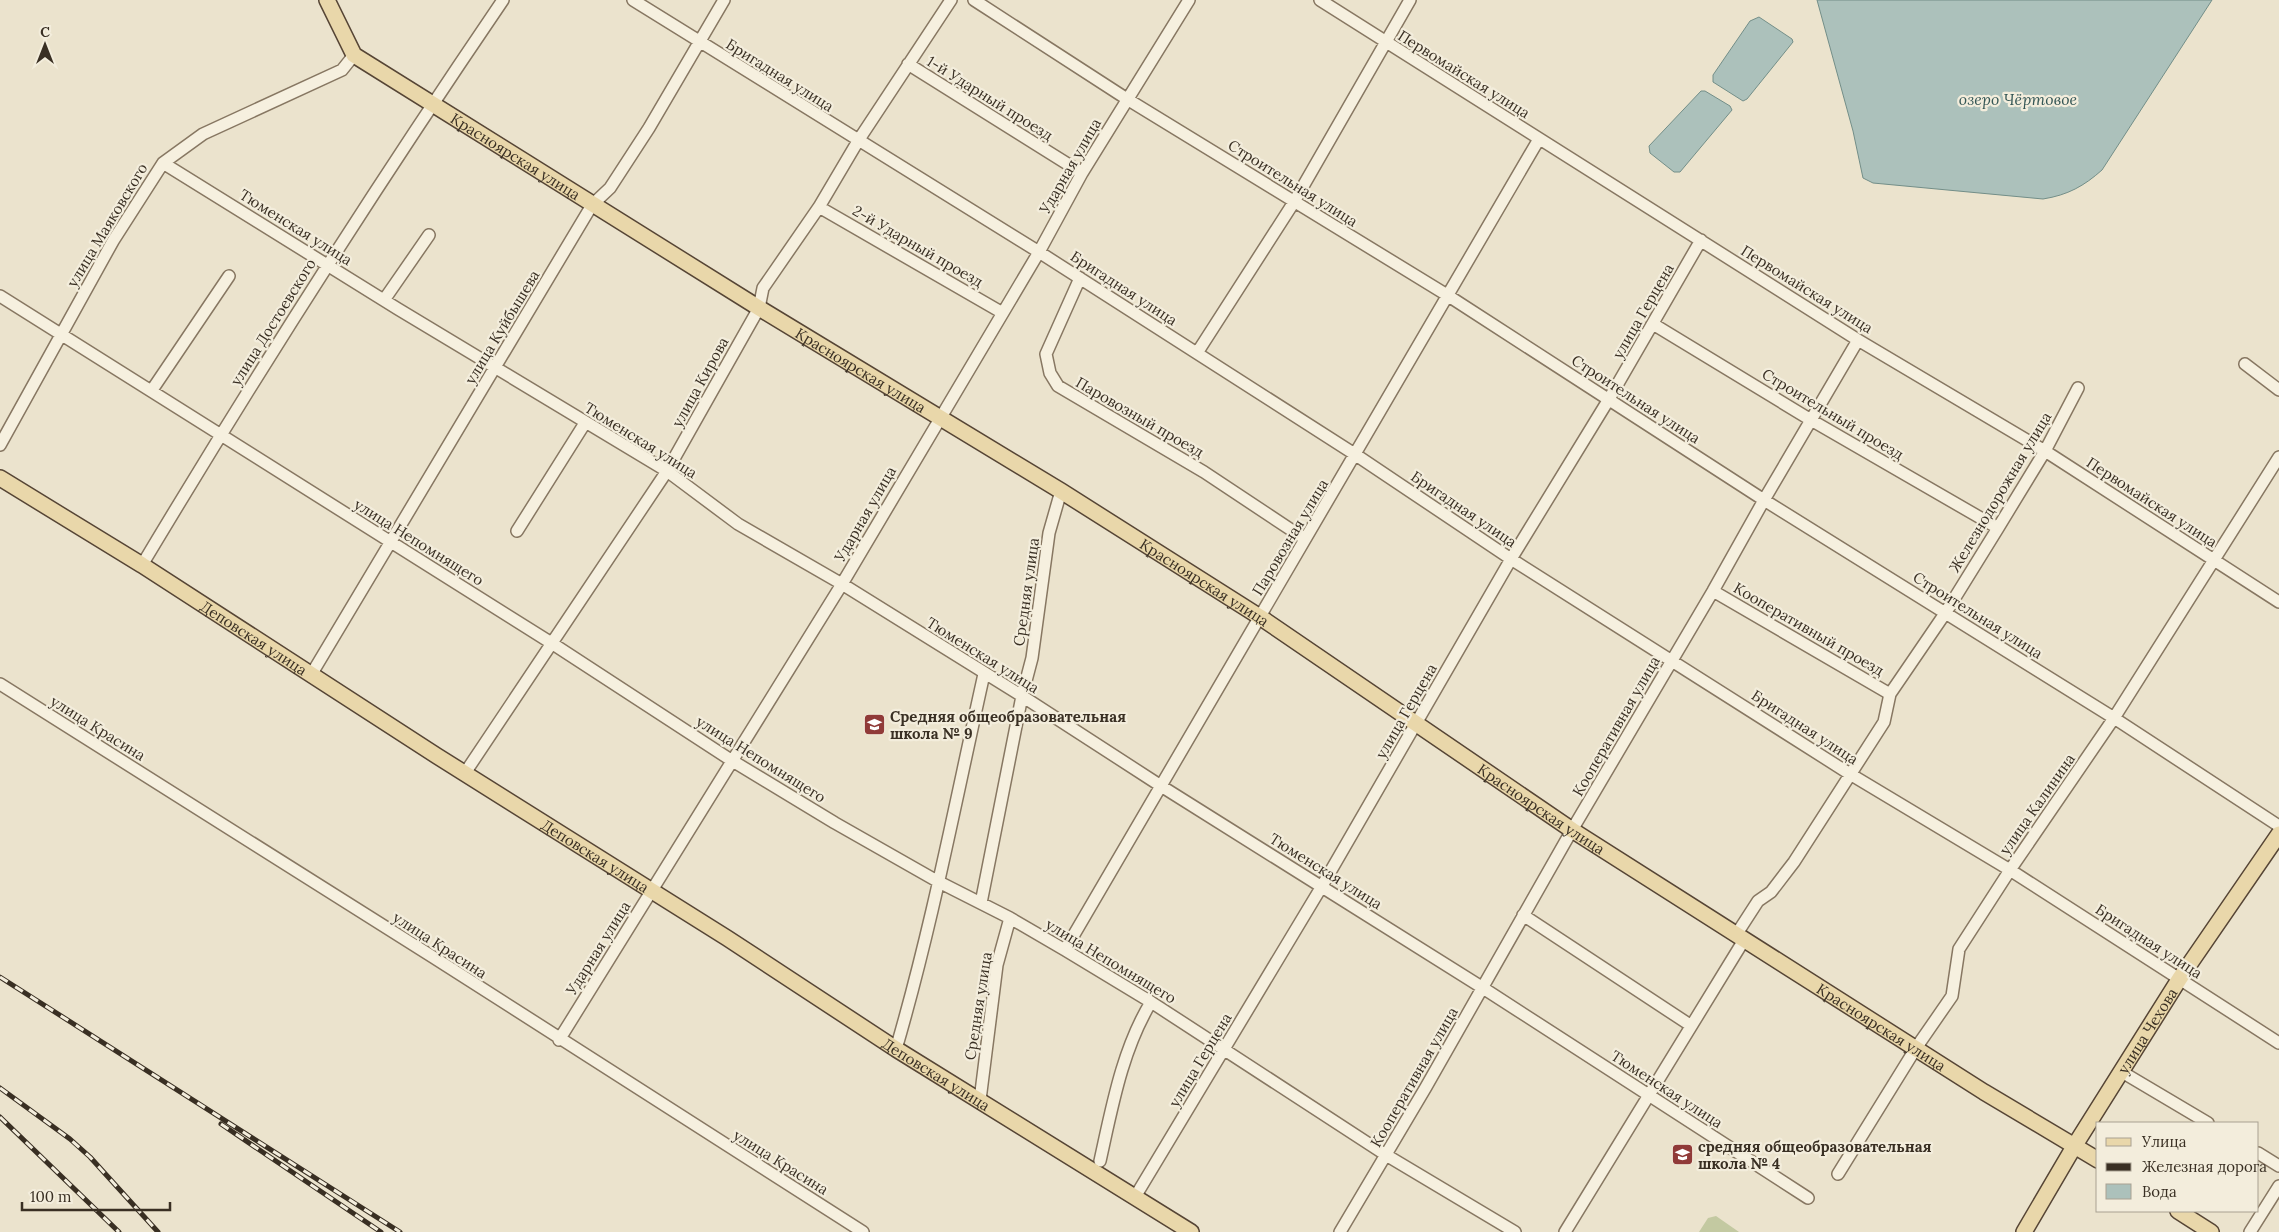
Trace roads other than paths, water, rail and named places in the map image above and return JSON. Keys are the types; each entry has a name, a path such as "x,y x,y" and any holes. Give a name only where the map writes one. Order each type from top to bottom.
{"main road":[{"path":"327,0 354,55"},
{"name":"Красноярская улица","path":"354,55 431,105 759,308 1061,491 1260,618 1572,830 1984,1092 2096,1159"},
{"name":"Деповская улица","path":"0,478 142,565 311,675 727,938 896,1049 1191,1232"},
{"name":"улица Чехова","path":"2024,1232 2075,1145 2180,978 2279,834"},
{"path":"2180,1212 2211,1232"}],"street":[{"name":"улица Достоевского","path":"142,565 220,435 328,264 431,105 503,0"},
{"name":"Бригадная улица","path":"633,0 1197,352 1356,455 1511,559 1850,774 2010,870 2279,1043"},
{"name":"улица Куйбышева","path":"311,675 592,205 610,188 649,128 724,0"},
{"name":"улица Кирова","path":"465,773 667,471 759,308 763,288 819,207 858,141 951,0"},
{"name":"Строительная улица","path":"974,0 1127,99 1447,295 1764,500 2114,718 2279,826"},
{"name":"Ударная улица","path":"559,1040 731,760 842,584 1001,312 1039,252 1082,173 1189,0"},
{"name":"Первомайская улица","path":"1320,0 1858,340 2045,451 2279,602"},
{"path":"1197,352 1294,202 1410,0"},
{"name":"улица Маяковского","path":"0,445 113,241 163,162 203,134 342,70 354,55"},
{"name":"1-й Ударный проезд","path":"908,64 1082,173"},
{"name":"Паровозная улица","path":"1066,950 1539,139"},
{"name":"Тюменская улица","path":"163,162 384,300 667,471 738,524 842,584 1022,696 1161,786 1483,988 1808,1198"},
{"name":"2-й Ударный проезд","path":"819,207 1001,312"},
{"path":"384,300 429,234"},
{"name":"улица Герцена","path":"1136,1197 1322,886 1511,559 1609,399 1701,240"},
{"path":"152,390 228,276"},
{"name":"Паровозный проезд","path":"1080,278 1046,354 1050,373 1058,386 1204,472 1305,539"},
{"name":"улица Непомнящего","path":"0,296 553,644 731,760 835,823 937,881 1010,918 1066,950 1151,1002 1386,1155 1514,1232"},
{"name":"Строительный проезд","path":"1653,324 1811,420 1998,528"},
{"name":"Кооперативная улица","path":"1340,1232 1858,340"},
{"path":"2245,364 2279,390"},
{"name":"Железнодорожная улица","path":"1565,1232 1690,1025 1740,937 1758,901 1772,892 1794,862 1884,722 1890,694 1946,612 1998,528 2045,451 2078,388"},
{"path":"517,531 585,423"},
{"name":"улица Калинина","path":"1838,1174 1916,1048 1952,996 1959,949 2010,870 2114,718 2279,457"},
{"name":"Средняя улица","path":"981,903 1022,696 1032,658 1049,533 1061,491"},
{"name":"Кооперативный проезд","path":"1713,591 1890,694"},
{"path":"896,1049 913,989 984,674"},
{"name":"улица Красина","path":"0,684 433,957 559,1040 863,1232"},
{"path":"1523,915 1690,1025"},
{"name":"Средняя улица","path":"980,1100 997,965 1010,918"},
{"path":"1100,1161 1116,1088 1139,1021 1151,1002"},
{"path":"2122,1072 2206,1122"},
{"path":"2259,1154 2279,1166"},
{"path":"2250,1232 2279,1186"}],"water":[{"name":"озеро Чёртовое","path":"1817,0 2212,0 2102,170 2089,181 2075,189 2043,199 1873,183 1863,178 1853,131"},
{"path":"1759,17 1792,39 1793,42 1747,99 1743,101 1713,82 1713,75 1750,21"},
{"path":"1701,91 1705,91 1730,106 1732,110 1680,172 1674,172 1650,153 1649,146"}],"railway":[{"path":"0,977 400,1232"},
{"path":"0,1088 70,1139 90,1157 158,1232"},
{"path":"0,1117 119,1232"},
{"path":"221,1124 381,1232"}],"place":[{"name":"Средняя общеобразовательная школа № 9","path":"874,725"},
{"name":"средняя общеобразовательная школа № 4","path":"1682,1155"}]}
